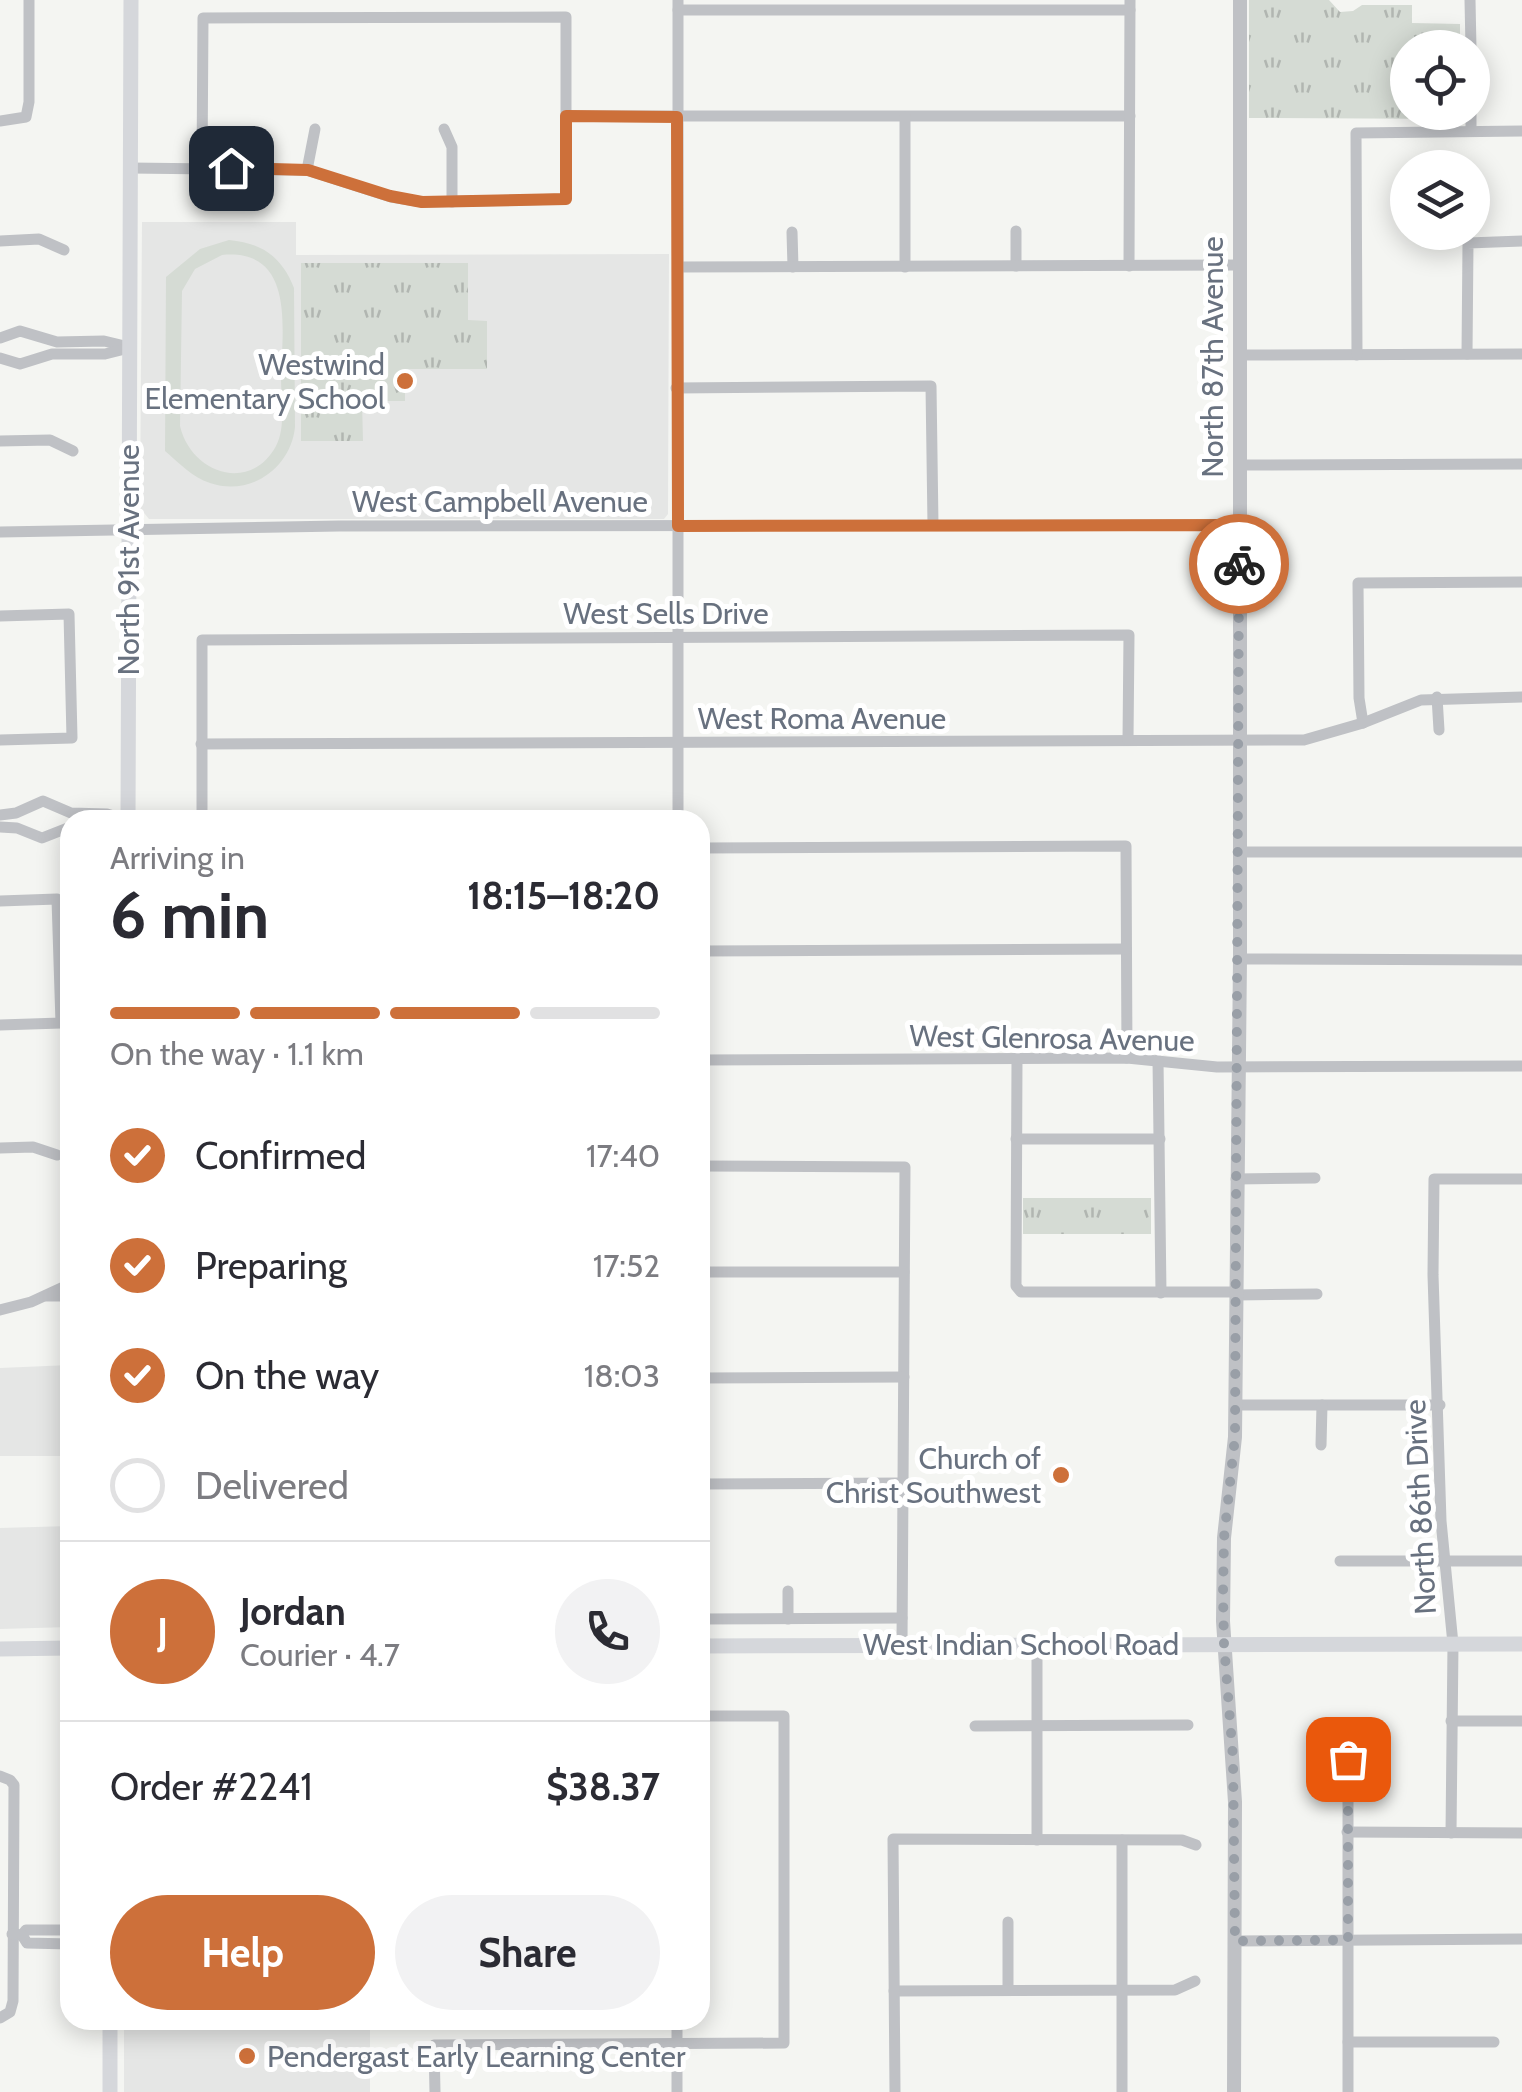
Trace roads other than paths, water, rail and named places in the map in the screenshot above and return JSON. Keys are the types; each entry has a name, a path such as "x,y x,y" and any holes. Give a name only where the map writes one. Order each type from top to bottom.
{"main road":[{"name":"North 91st Avenue","path":"127,810 131,0"},
{"name":"West Indian School Road","path":"710,1646 1522,1644"},
{"path":"0,1649 60,1648"},
{"path":"110,2030 110,2092"}],"street":[{"path":"0,120 26,118 30,0"},
{"name":"North 87th Avenue","path":"1234,2092 1233,1758 1224,1644 1224,1538 1235,1457 1240,960 1240,0"},
{"path":"1470,0 1471,30"},
{"path":"678,810 678,5 1130,5 1130,266"},
{"path":"130,168 308,170 422,202 566,199 566,17 203,18 202,168"},
{"path":"566,116 1130,116"},
{"path":"905,116 906,268"},
{"path":"308,170 315,129"},
{"path":"444,129 452,147 452,202"},
{"path":"1358,355 1356,133 1522,131"},
{"path":"792,232 793,267"},
{"path":"1016,232 1016,266"},
{"path":"0,241 39,239 64,250"},
{"path":"1467,354 1468,243 1522,241"},
{"path":"679,267 1240,265"},
{"path":"0,338 20,331 58,342 104,341 129,348"},
{"path":"0,358 20,364 52,354 105,354 129,348"},
{"path":"1240,355 1522,354"},
{"path":"676,388 931,386 932,526"},
{"path":"0,441 50,440 73,451"},
{"path":"1240,466 1522,464"},
{"name":"West Campbell Avenue","path":"0,532 128,528 1240,525"},
{"path":"1362,723 1358,583 1522,582"},
{"path":"0,616 68,614 72,738 0,740"},
{"name":"West Sells Drive","path":"201,744 202,640 1129,636 1128,740"},
{"path":"1436,697 1439,730"},
{"name":"West Roma Avenue","path":"201,744 1304,740 1436,697 1522,697"},
{"path":"201,744 202,810"},
{"path":"0,815 43,801 64,810"},
{"path":"23,810 26,832"},
{"path":"0,827 42,838 60,832"},
{"path":"710,848 1126,846 1127,1058"},
{"path":"1239,852 1522,852"},
{"path":"0,901 57,899 60,992"},
{"path":"710,951 1126,949"},
{"path":"1240,960 1522,960"},
{"path":"0,1025 60,1023"},
{"name":"West Glenrosa Avenue","path":"710,1060 1127,1058 1238,1067 1522,1066"},
{"path":"1018,1059 1016,1286 1020,1292 1316,1294"},
{"path":"1158,1060 1161,1293"},
{"path":"1016,1138 1160,1139"},
{"path":"0,1148 33,1147 58,1155"},
{"path":"710,1166 904,1167 902,1644"},
{"path":"1236,1178 1314,1178"},
{"name":"North 86th Drive","path":"1451,1833 1453,1644 1444,1560 1434,1179 1522,1178"},
{"path":"710,1272 904,1272"},
{"path":"48,1296 60,1286"},
{"path":"0,1310 60,1296"},
{"path":"710,1378 904,1377"},
{"path":"1321,1445 1322,1404"},
{"path":"1235,1405 1440,1404"},
{"path":"710,1484 904,1483"},
{"path":"1340,1561 1522,1561"},
{"path":"788,1591 788,1619"},
{"name":"West Indian School Road","path":"710,1619 902,1618"},
{"path":"1037,1645 1037,1840"},
{"path":"435,2092 434,2045 784,2043 784,1716 710,1716"},
{"path":"1452,1721 1522,1721"},
{"path":"1348,1722 1348,2092"},
{"path":"975,1726 1188,1724"},
{"path":"0,1776 14,1785 17,1935 13,2002 10,2012 0,2018"},
{"path":"1347,1832 1522,1833"},
{"path":"896,2092 893,1839 1182,1840 1196,1845"},
{"path":"1122,1840 1122,2092"},
{"path":"1008,1922 1008,1990"},
{"path":"17,1935 26,1930 60,1930"},
{"path":"17,1935 28,1943 60,1944"},
{"path":"1235,1941 1522,1939"},
{"path":"894,1991 1175,1990 1195,1981"},
{"path":"677,2030 677,2092"},
{"path":"1348,2042 1494,2042"}],"place":[{"name":"Westwind Elementary School","path":"405,381"},
{"name":"Church of Christ Southwest","path":"1061,1475"},
{"name":"Pendergast Early Learning Center","path":"247,2056"}]}
